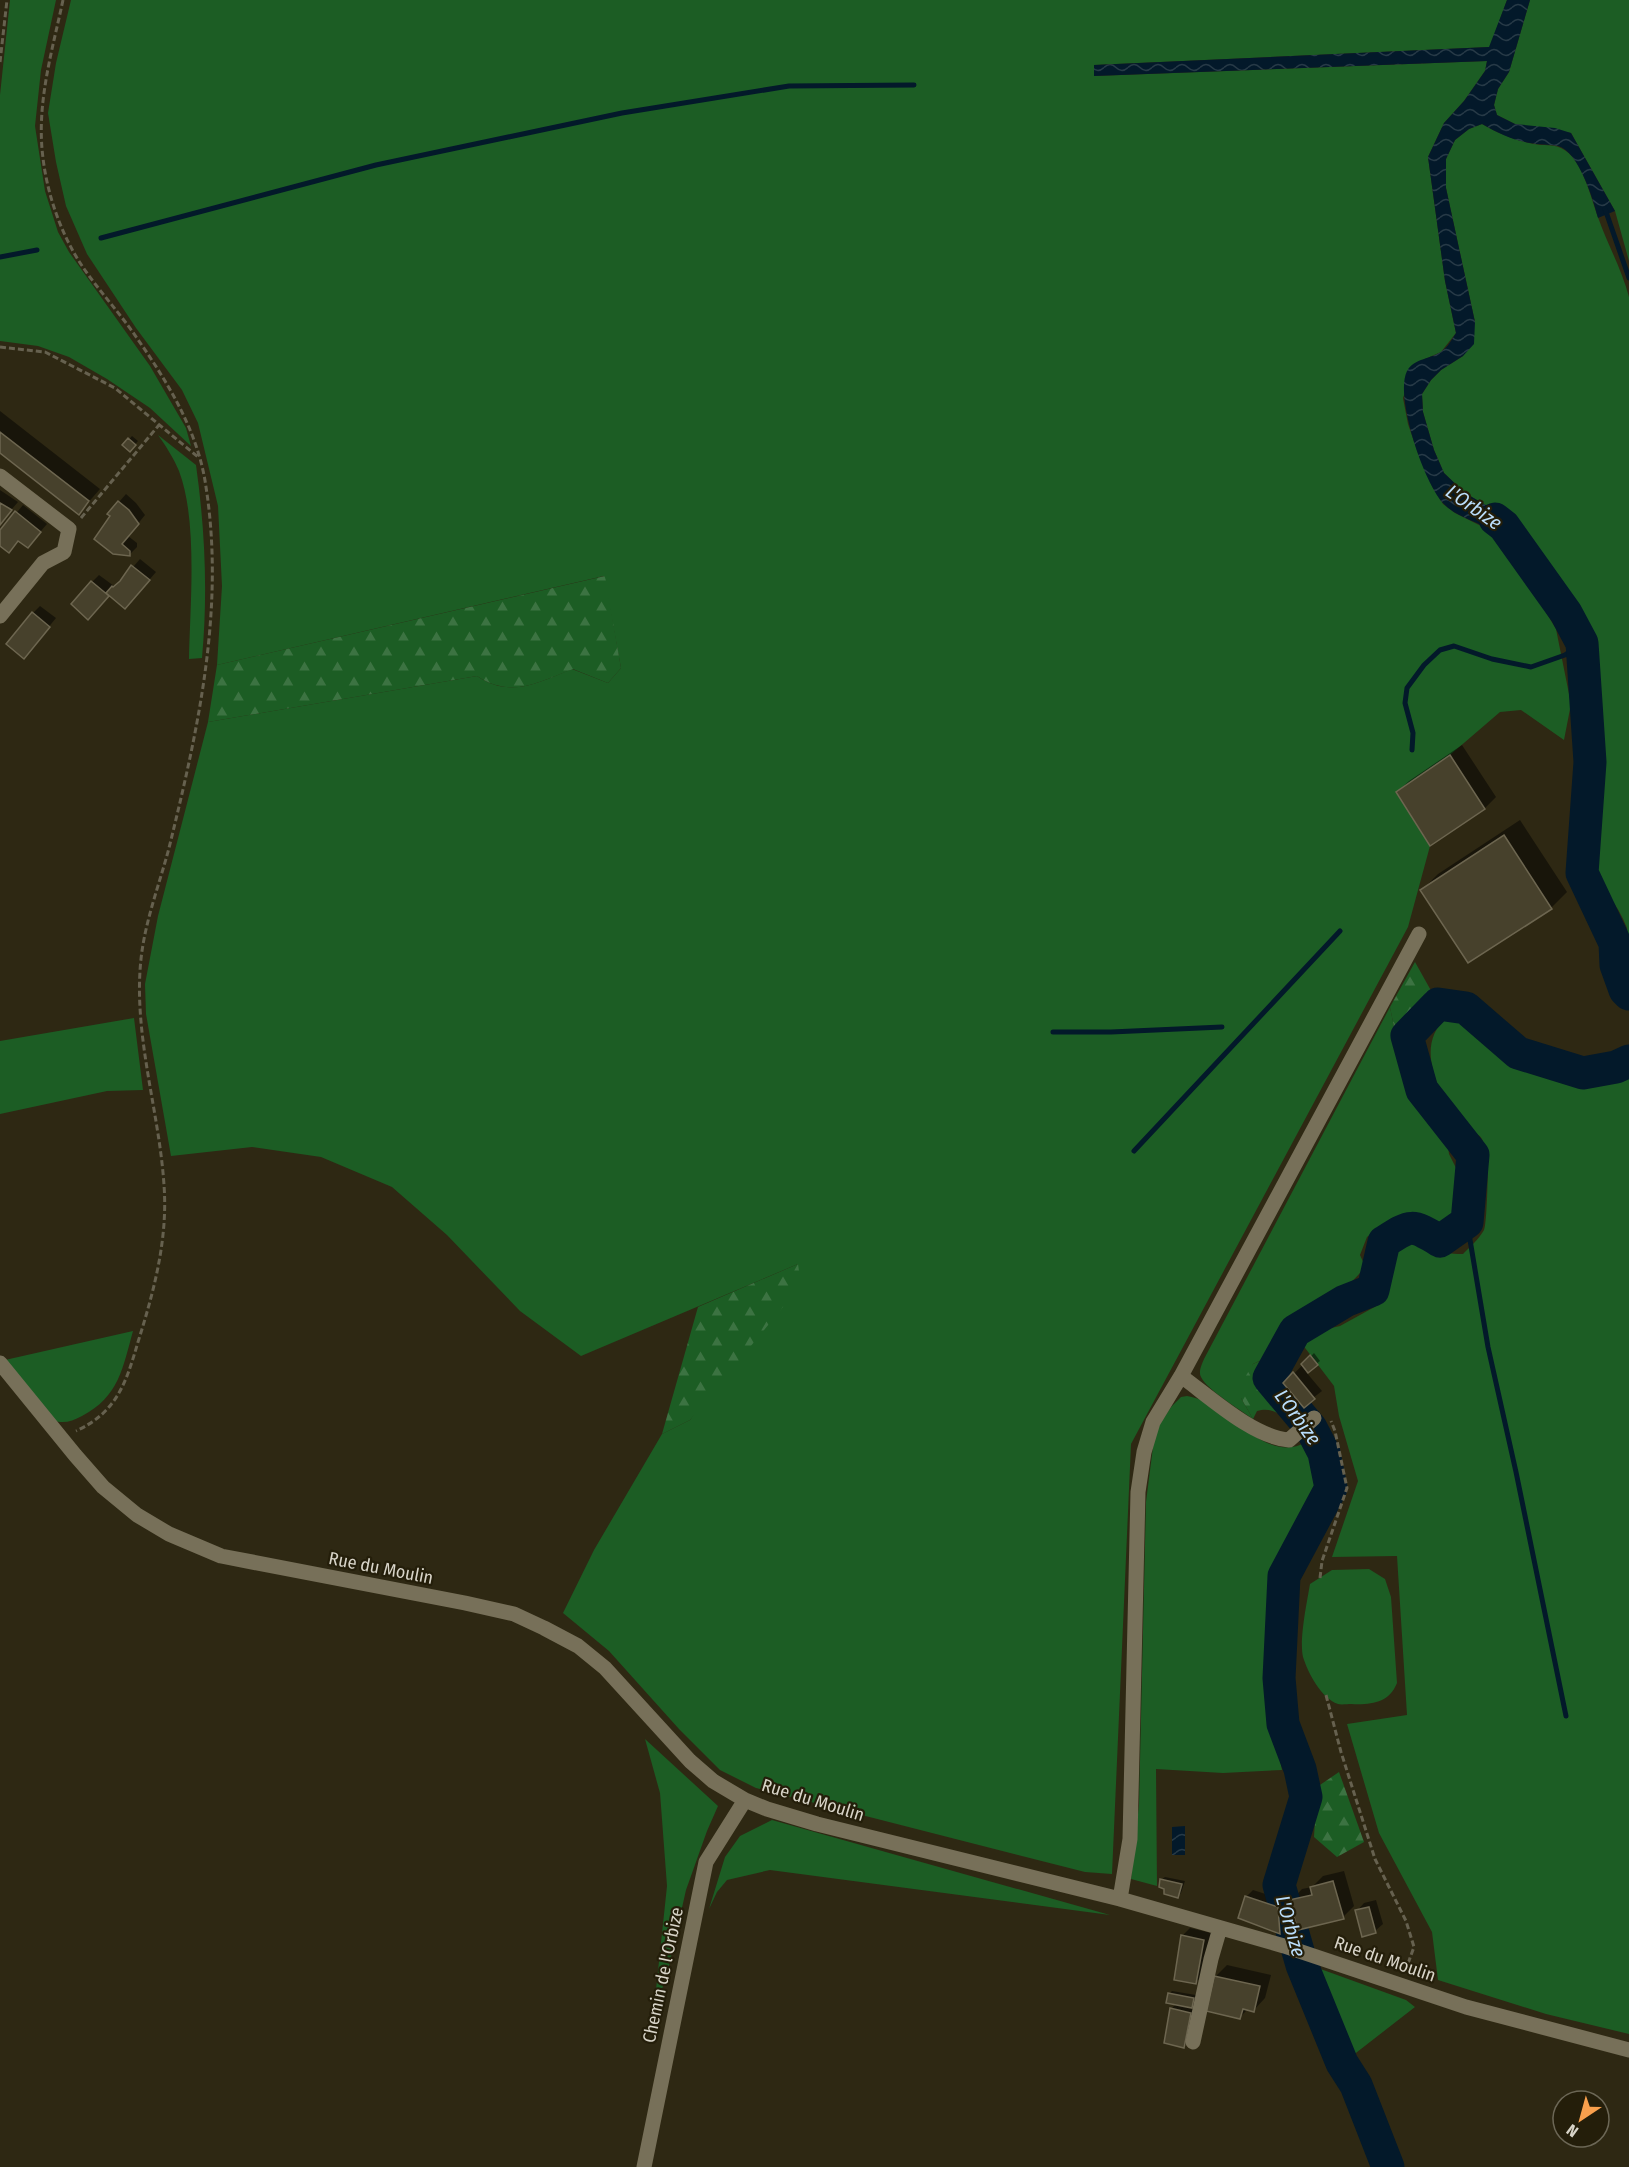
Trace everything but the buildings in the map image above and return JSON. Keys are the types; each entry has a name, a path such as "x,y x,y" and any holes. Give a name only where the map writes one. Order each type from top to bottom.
{"street":[{"path":"0,476 69,529 64,552 43,563 0,616"},
{"path":"1120,1899 1130,1839 1138,1492 1144,1452 1153,1422 1181,1376 1419,934"},
{"name":"Rue du Moulin","path":"0,1363 103,1487 137,1515 170,1534 221,1556 514,1614 544,1628 578,1646 605,1668 690,1761 713,1781 745,1800 817,1824 1120,1899 1317,1957 1466,2007 1629,2050"},
{"path":"1181,1376 1260,1432 1278,1439 1289,1440 1314,1418"},
{"name":"Chemin de l'Orbize","path":"644,2167 706,1862 745,1800"},
{"path":"1193,2042 1220,1928"}],"path":[{"path":"0,62 7,0"},
{"path":"60,1438 104,1414 118,1396 135,1353 162,1251 165,1214 164,1184 144,1048 140,972 146,931 186,774 209,655 213,548 206,484 195,439 184,415 132,332 76,256 58,220 43,158 42,130 48,64 63,0"},
{"path":"0,347 45,352 115,388 200,458"},
{"path":"69,529 159,425"},
{"path":"1314,1418 1330,1420 1333,1425 1347,1488 1322,1561 1320,1578"},
{"path":"1326,1695 1341,1752 1375,1859 1406,1921 1414,1947 1401,1985"}],"green space":[{"path":"10,0 56,0 41,70 35,126 45,191 58,232 69,252 150,366 186,428 191,446 150,408 69,357 38,346 0,341 0,95"},
{"path":"71,0 1507,0 1490,47 1094,65 1095,76 1487,61 1485,71 1464,101 1444,123 1428,157 1445,281 1456,333 1441,352 1416,363 1403,398 1408,424 1419,456 1443,504 1455,513 1495,533 1513,557 1556,629 1571,704 1564,740 1521,710 1500,712 1450,755 1396,792 1430,846 1408,927 1131,1444 1112,1874 1085,1872 756,1788 720,1770 679,1729 609,1651 563,1613 594,1550 662,1434 690,1420 798,1264 581,1356 520,1311 447,1235 392,1187 321,1157 252,1147 171,1156 146,1014 145,984 158,916 208,722 477,676 489,683 513,687 536,683 572,669 608,683 621,668 604,576 217,665 222,586 218,506 198,423 182,390 136,328 87,254 66,206 56,162 48,113 56,63"},
{"path":"1530,0 1629,0 1629,261 1615,211 1571,133 1515,124 1497,115 1494,105 1498,89 1509,72"},
{"path":"1482,124 1521,141 1558,147 1569,153 1581,170 1629,297 1629,976 1627,928 1619,910 1597,878 1589,861 1593,732 1588,631 1555,577 1513,521 1465,493 1444,473 1434,450 1423,412 1422,394 1441,370 1463,356 1475,322 1446,188 1446,159 1455,140 1469,129"},
{"path":"158,435 196,465 205,561 202,658 189,659 192,564 185,491 177,466"},
{"path":"605,576 621,668 608,683 573,669 536,683 514,687 490,683 477,676 208,722 217,665"},
{"path":"1415,962 1434,996 1405,1023 1396,1037 1390,1007"},
{"path":"1390,1007 1406,1086 1446,1131 1449,1154 1457,1170 1459,1197 1455,1220 1444,1231 1407,1216 1392,1218 1367,1237 1360,1255 1365,1266 1358,1275 1292,1327 1268,1355 1253,1364 1241,1398 1253,1419 1204,1382 1200,1375 1201,1366"},
{"path":"1448,1017 1467,1018 1515,1060 1569,1078 1622,1082 1629,1078 1629,2034 1546,2014 1438,1980 1432,1932 1379,1833 1347,1724 1407,1715 1397,1556 1332,1557 1358,1481 1339,1416 1334,1386 1296,1336 1340,1326 1380,1304 1392,1261 1405,1246 1415,1243 1428,1244 1447,1253 1463,1254 1484,1230 1488,1161 1483,1141 1452,1111 1433,1070 1432,1041 1438,1028"},
{"path":"134,1018 143,1090 107,1091 0,1114 0,1041"},
{"path":"798,1264 801,1285 690,1420 662,1434 698,1307"},
{"path":"133,1331 122,1369 112,1390 94,1408 71,1421 51,1420 5,1360"},
{"path":"1267,1358 1261,1375 1288,1411 1284,1417 1271,1411 1257,1411 1253,1419 1241,1398 1241,1384 1253,1364"},
{"path":"1187,1396 1213,1406 1265,1442 1278,1447 1292,1447 1306,1442 1317,1459 1318,1488 1275,1571 1270,1667 1271,1713 1282,1770 1223,1773 1156,1769 1157,1886 1131,1879 1139,1805 1146,1502 1154,1439 1158,1427 1171,1407 1181,1397"},
{"path":"1369,1569 1385,1579 1391,1597 1397,1683 1389,1695 1379,1701 1366,1704 1338,1704 1332,1701 1316,1684 1305,1663 1302,1641 1310,1584 1332,1570"},
{"path":"645,1739 718,1806 686,1890 668,1970 653,2018 667,1886 660,1793"},
{"path":"1339,1772 1364,1842 1337,1857 1314,1837 1317,1787"},
{"path":"772,1820 1110,1915 770,1870 727,1880 717,1892 709,1909 725,1857 740,1836"},
{"path":"1315,1967 1406,2000 1415,2007 1352,2056"}],"water":[{"path":"1507,0 1530,0 1509,72 1498,89 1494,105 1497,115 1515,124 1555,128 1571,133 1615,211 1598,218 1589,188 1579,166 1566,150 1558,146 1517,140 1482,124 1469,129 1455,140 1446,159 1446,188 1475,322 1474,344 1463,356 1441,370 1431,380 1422,394 1423,412 1434,450 1444,473 1465,493 1513,521 1534,549 1513,557 1496,534 1450,509 1437,495 1414,441 1408,420 1404,383 1410,367 1442,351 1456,333 1445,281 1428,157 1444,123 1464,101 1485,71 1487,61 1094,76 1094,65 1489,47"},
{"path":"1185,1826 1185,1855 1172,1855 1172,1827"}],"waterway":[{"path":"101,238 376,165 622,113 789,86 914,85"},
{"path":"1605,209 1629,278"},
{"path":"0,257 37,250"},
{"name":"L'Orbize","path":"1495,519 1504,526 1566,613 1582,643 1590,762 1582,873 1615,943 1616,965 1625,990 1629,994"},
{"path":"1412,750 1413,733 1405,703 1407,688 1424,665 1440,650 1454,646 1492,659 1531,667 1565,655 1582,643"},
{"path":"1134,1151 1340,931"},
{"name":"L'Orbize","path":"1388,2167 1356,2085 1342,2063 1302,1965 1279,1885 1306,1797 1300,1769 1283,1724 1279,1678 1284,1576 1331,1488 1324,1453 1311,1428 1269,1378 1295,1331 1345,1301 1373,1290 1384,1242 1412,1228 1423,1231 1440,1241 1467,1222 1473,1155 1422,1090 1407,1036 1438,1004 1466,1008 1518,1053 1583,1073 1616,1067 1629,1061"},
{"path":"1053,1032 1222,1027"},
{"path":"1467,1222 1488,1347 1566,1716"}]}
